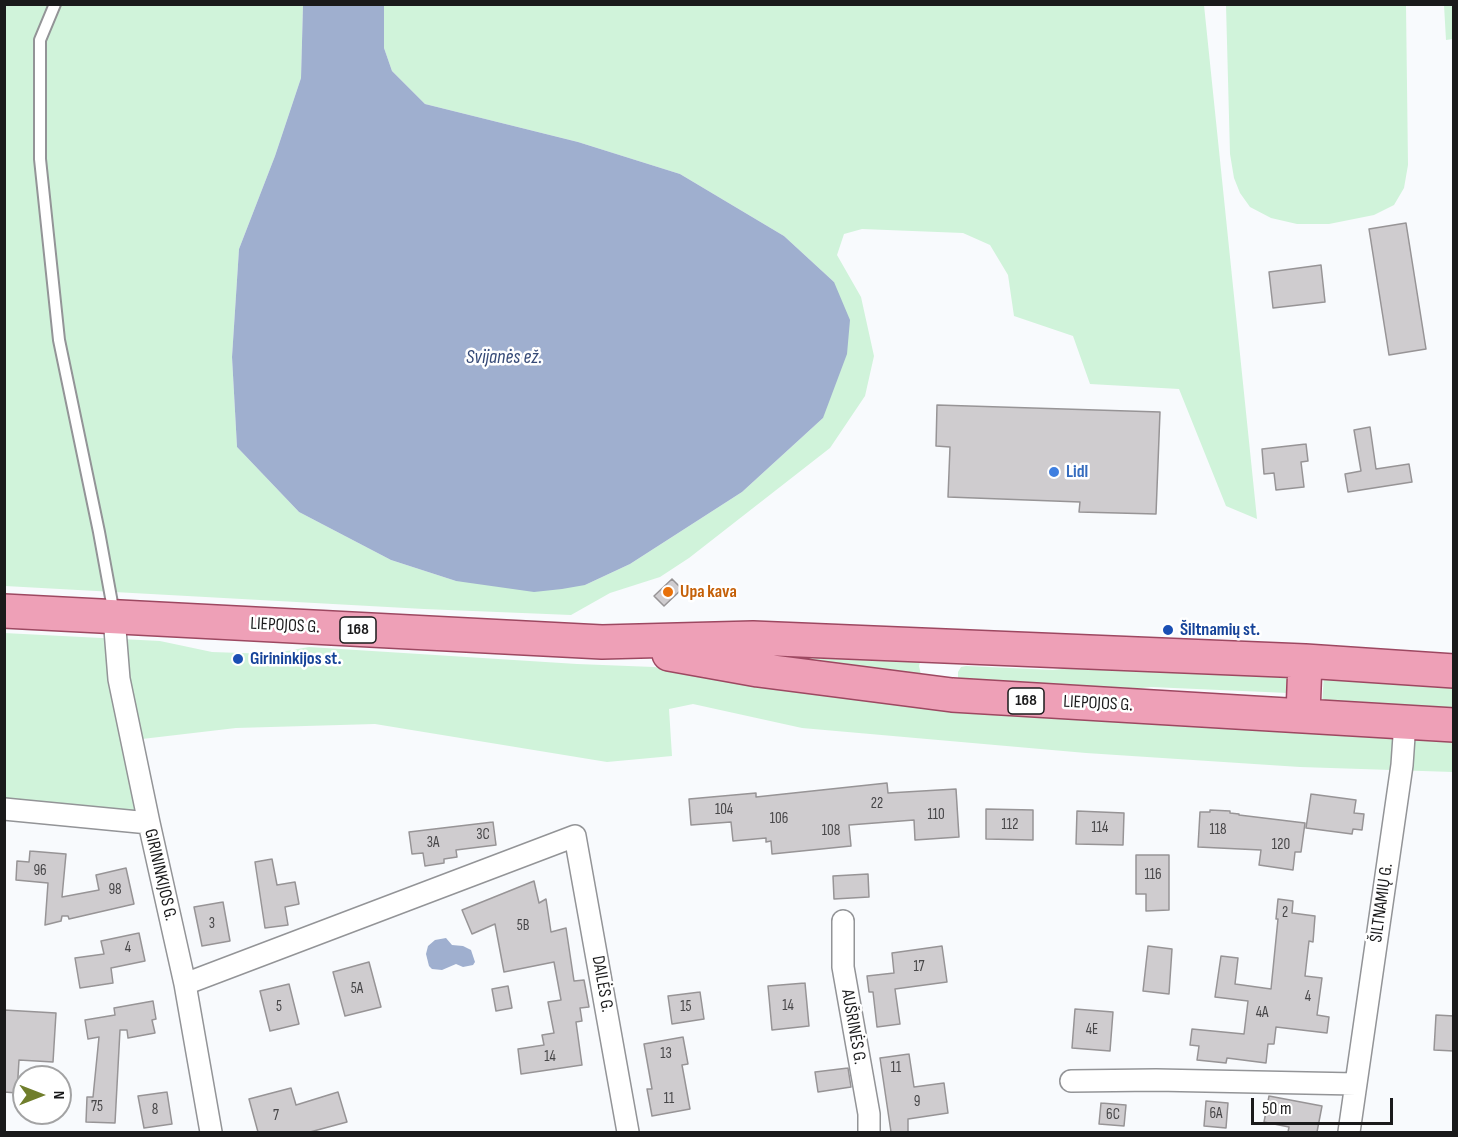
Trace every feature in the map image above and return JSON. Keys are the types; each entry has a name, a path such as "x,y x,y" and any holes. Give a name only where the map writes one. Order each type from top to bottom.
{"main road":[{"name":"LIEPOJOS G.","path":"4,611 602,642 753,638 1305,661 1454,671"},
{"name":"LIEPOJOS G.","path":"602,642 758,670 952,695 1454,725"},
{"path":"952,695 944,687 939,675 940,663 946,653 956,645"},
{"path":"1303,715 1305,661"}],"street":[{"name":"GIRININKIJOS G.","path":"114,617 119,679 185,984 211,1132"},
{"name":"ŠILTNAMIŲ G.","path":"1349,1132 1402,765 1405,722"},
{"path":"4,808 149,823"},
{"name":"DAILĖS G.","path":"185,984 575,836 628,1132"},
{"name":"AUŠRINĖS G.","path":"843,921 843,967 869,1114 868,1132"},
{"path":"1071,1081 1156,1080 1356,1084"}],"lane":[{"path":"55,4 39,40 42,170 58,340 99,532 114,617"}],"green space":[{"path":"4,5 303,5 301,78 275,156 239,249 232,357 237,447 299,512 391,560 456,581 585,585 630,564 742,492 823,418 834,282 784,236 680,174 578,142 425,104 392,71 384,48 384,5 1204,5 1257,519 1226,506 1179,389 1090,384 1073,336 1014,316 1008,275 990,245 963,233 862,229 844,234 837,255 861,297 874,356 865,396 830,448 689,558 660,577 610,593 571,615 5,586"},
{"path":"1226,5 1406,5 1408,165 1404,188 1394,205 1374,215 1329,224 1297,224 1271,218 1250,207 1240,193 1234,178 1230,154"},
{"path":"1444,5 1453,5 1453,39 1446,40"},
{"path":"4,633 160,641 212,652 270,654 309,647 654,667 701,673 1453,737 1453,772 1300,767 1086,753 802,728 693,704 669,709 672,756 607,762 375,724 236,728 125,741 139,814 5,801"},
{"path":"737,654 921,659 919,666 922,679"},
{"path":"1097,665 1290,676 1288,693 1151,687 1125,690 960,682 958,677 961,667 966,666 1053,670"},
{"path":"1324,675 1453,682 1453,712 1322,705"}],"water":[{"name":"Svijanės ež.","path":"303,5 384,5 384,48 392,71 425,104 578,142 680,174 784,236 834,282 850,320 847,354 823,418 742,492 630,564 585,585 534,592 456,581 391,560 299,512 237,447 232,357 239,249 275,156 301,78"},
{"path":"446,938 452,945 463,946 471,950 475,962 473,965 463,967 456,964 442,970 432,969 429,966 426,954 428,946 435,940"}],"building":[{"path":"1406,223 1426,349 1389,355 1369,229"},
{"path":"1321,265 1325,302 1273,308 1269,272"},
{"name":"Lidl","path":"937,405 1160,412 1156,514 1079,512 1080,502 948,497 950,447 936,446"},
{"path":"1370,427 1376,469 1409,464 1412,482 1348,492 1345,474 1361,471 1354,430"},
{"path":"1306,444 1308,461 1301,462 1304,487 1276,490 1274,473 1264,474 1262,449"},
{"name":"Upa kava","path":"672,579 682,589 664,606 654,596"},
{"path":"887,783 888,793 956,789 959,837 915,840 914,820 849,825 851,846 772,854 771,841 766,842 766,838 733,841 731,822 691,825 689,799 756,793 756,797"},
{"path":"1311,794 1356,800 1354,813 1364,814 1362,830 1353,829 1352,834 1306,828"},
{"path":"986,809 1033,810 1033,840 986,839"},
{"path":"1210,810 1305,823 1301,852 1295,852 1293,870 1259,865 1261,850 1198,847 1200,812 1210,812"},
{"path":"1077,811 1124,813 1123,845 1076,844"},
{"path":"493,822 496,845 456,850 457,857 444,859 444,863 425,866 423,853 412,854 409,832"},
{"path":"30,851 66,854 62,897 99,890 96,875 126,868 134,904 69,919 68,916 62,916 61,921 45,925 48,883 16,880 17,861 29,862"},
{"path":"1136,855 1169,855 1169,910 1146,911 1146,894 1136,894"},
{"path":"272,859 277,885 295,882 299,904 285,907 288,925 265,928 255,862"},
{"path":"868,874 869,897 834,899 833,876"},
{"path":"534,881 539,903 546,899 551,932 566,928 574,981 584,980 589,1007 580,1008 582,1021 576,1022 582,1065 521,1074 518,1049 544,1045 542,1035 554,1033 548,1002 561,1000 554,962 504,972 495,924 472,934 462,910"},
{"path":"1278,899 1293,901 1292,913 1315,916 1313,942 1309,941 1305,976 1322,978 1317,1015 1329,1017 1327,1033 1276,1027 1274,1044 1268,1044 1266,1063 1227,1058 1226,1063 1197,1060 1199,1046 1190,1045 1192,1029 1244,1034 1248,1001 1215,997 1221,956 1238,958 1235,984 1271,989"},
{"path":"223,902 230,941 202,946 194,907"},
{"path":"139,933 145,961 111,968 113,983 80,988 75,958 104,954 101,941"},
{"path":"942,946 947,982 895,989 900,1024 877,1027 873,992 869,992 867,976 894,973 892,953"},
{"path":"1148,946 1172,949 1169,994 1143,991"},
{"path":"369,962 381,1007 345,1016 333,972"},
{"path":"805,983 809,1026 772,1030 768,986"},
{"path":"289,984 299,1024 270,1031 260,991"},
{"path":"508,986 512,1008 496,1011 492,989"},
{"path":"700,992 704,1019 672,1024 668,996"},
{"path":"153,1001 156,1019 152,1020 155,1033 128,1038 127,1030 120,1030 115,1123 86,1122 87,1097 93,1097 99,1037 88,1039 85,1020 115,1015 114,1008"},
{"path":"1075,1009 1113,1012 1110,1051 1072,1048"},
{"path":"4,1010 56,1013 53,1062 19,1060 19,1065 12,1065 12,1093 4,1092"},
{"path":"1436,1015 1454,1016 1454,1051 1434,1050"},
{"path":"683,1037 688,1064 682,1065 690,1109 652,1116 647,1089 652,1089 644,1044"},
{"path":"909,1054 914,1087 944,1083 948,1113 908,1119 908,1132 891,1132 880,1058"},
{"path":"848,1068 851,1087 818,1092 815,1072"},
{"path":"291,1088 296,1105 338,1092 347,1122 310,1132 258,1132 249,1099"},
{"path":"167,1092 172,1124 144,1128 138,1096"},
{"path":"1269,1096 1322,1106 1317,1132 1288,1132 1289,1127 1264,1122"},
{"path":"1206,1101 1228,1103 1226,1128 1204,1126"},
{"path":"1101,1103 1126,1105 1124,1126 1099,1124"}],"place":[{"name":"Lidl","path":"1054,472"},
{"name":"Upa kava","path":"668,592"},
{"name":"Šiltnamių st.","path":"1168,630"},
{"name":"Girininkijos st.","path":"238,659"}]}
